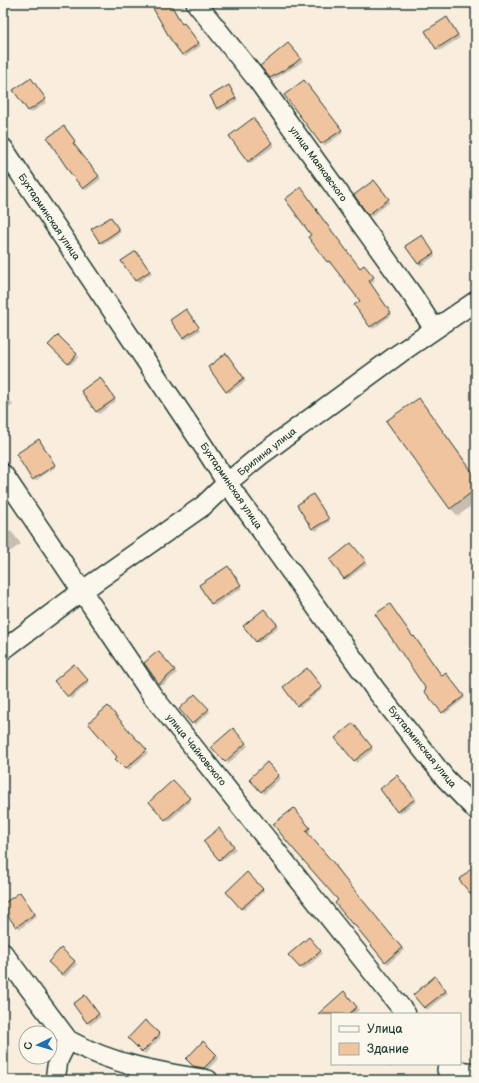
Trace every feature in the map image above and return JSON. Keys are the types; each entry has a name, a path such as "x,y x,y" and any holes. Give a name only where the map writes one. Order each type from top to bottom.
{"street":[{"name":"улица Маяковского","path":"196,3 258,82 413,296 434,329"},
{"name":"Бухтарминская улица","path":"3,148 227,483 375,689 445,778 476,810"},
{"name":"Брилина улица","path":"3,650 82,591 203,506 227,483 262,454 400,353 476,301"},
{"name":"улица Чайковского","path":"3,474 152,695 405,1013"},
{"path":"3,953 68,1040 82,1048 116,1061 155,1072 208,1080"},
{"path":"55,1080 58,1060 68,1040"},
{"path":"445,1071 476,1073"}],"building":[{"path":"150,3 170,3 182,24 184,23 199,43 182,55 171,40"},
{"path":"447,17 458,35 436,49 425,31"},
{"path":"288,43 301,58 294,64 270,78 260,66"},
{"path":"31,78 46,99 28,111 13,90"},
{"path":"304,80 342,130 321,144 284,95"},
{"path":"229,85 236,98 217,109 210,96"},
{"path":"253,118 272,143 248,162 229,136"},
{"path":"64,126 75,141 73,143 99,176 83,189 47,138"},
{"path":"374,180 389,199 368,215 354,195"},
{"path":"301,187 316,210 360,268 364,265 374,277 369,281 391,313 370,327 354,305 360,301 308,237 311,235 285,199"},
{"path":"111,217 119,230 100,243 91,229"},
{"path":"422,235 434,253 418,264 405,246"},
{"path":"136,251 150,271 135,281 121,261"},
{"path":"186,309 199,327 183,338 170,320"},
{"path":"58,335 77,354 68,364 48,345"},
{"path":"226,353 244,378 226,392 208,367"},
{"path":"100,377 115,399 96,412 81,391"},
{"path":"419,398 476,477 476,489 450,509 386,421"},
{"path":"39,439 55,465 32,480 16,454"},
{"path":"313,494 329,519 312,529 297,505"},
{"path":"351,543 366,561 344,579 330,560"},
{"path":"228,566 241,585 211,604 199,585"},
{"path":"390,604 442,676 446,673 464,696 442,713 424,691 426,689 375,614"},
{"path":"264,609 277,624 256,642 243,626"},
{"path":"158,651 175,670 159,684 144,663"},
{"path":"74,664 88,680 68,697 54,681"},
{"path":"307,668 322,687 297,706 283,687"},
{"path":"195,694 209,709 192,724 179,709"},
{"path":"108,706 147,750 125,769 115,759 117,757 88,723"},
{"path":"353,723 372,747 354,761 335,738"},
{"path":"233,728 246,743 225,762 211,747"},
{"path":"267,762 279,775 261,792 249,779"},
{"path":"397,775 415,799 397,812 380,789"},
{"path":"173,780 190,798 165,820 149,802"},
{"path":"294,808 310,828 306,831 402,948 385,962 335,903 338,900 273,824"},
{"path":"219,828 234,846 219,860 203,841"},
{"path":"476,864 476,900 459,880"},
{"path":"247,872 263,889 241,909 226,892"},
{"path":"20,892 35,914 16,927 3,909 3,904"},
{"path":"309,937 321,951 300,968 288,955"},
{"path":"61,948 75,961 62,975 48,962"},
{"path":"435,976 446,991 424,1008 413,995"},
{"path":"344,991 357,1007 350,1013 318,1014"},
{"path":"85,995 99,1014 87,1023 73,1004"},
{"path":"145,1020 160,1034 142,1052 128,1038"},
{"path":"203,1041 217,1055 204,1068 193,1066 186,1059"}]}
